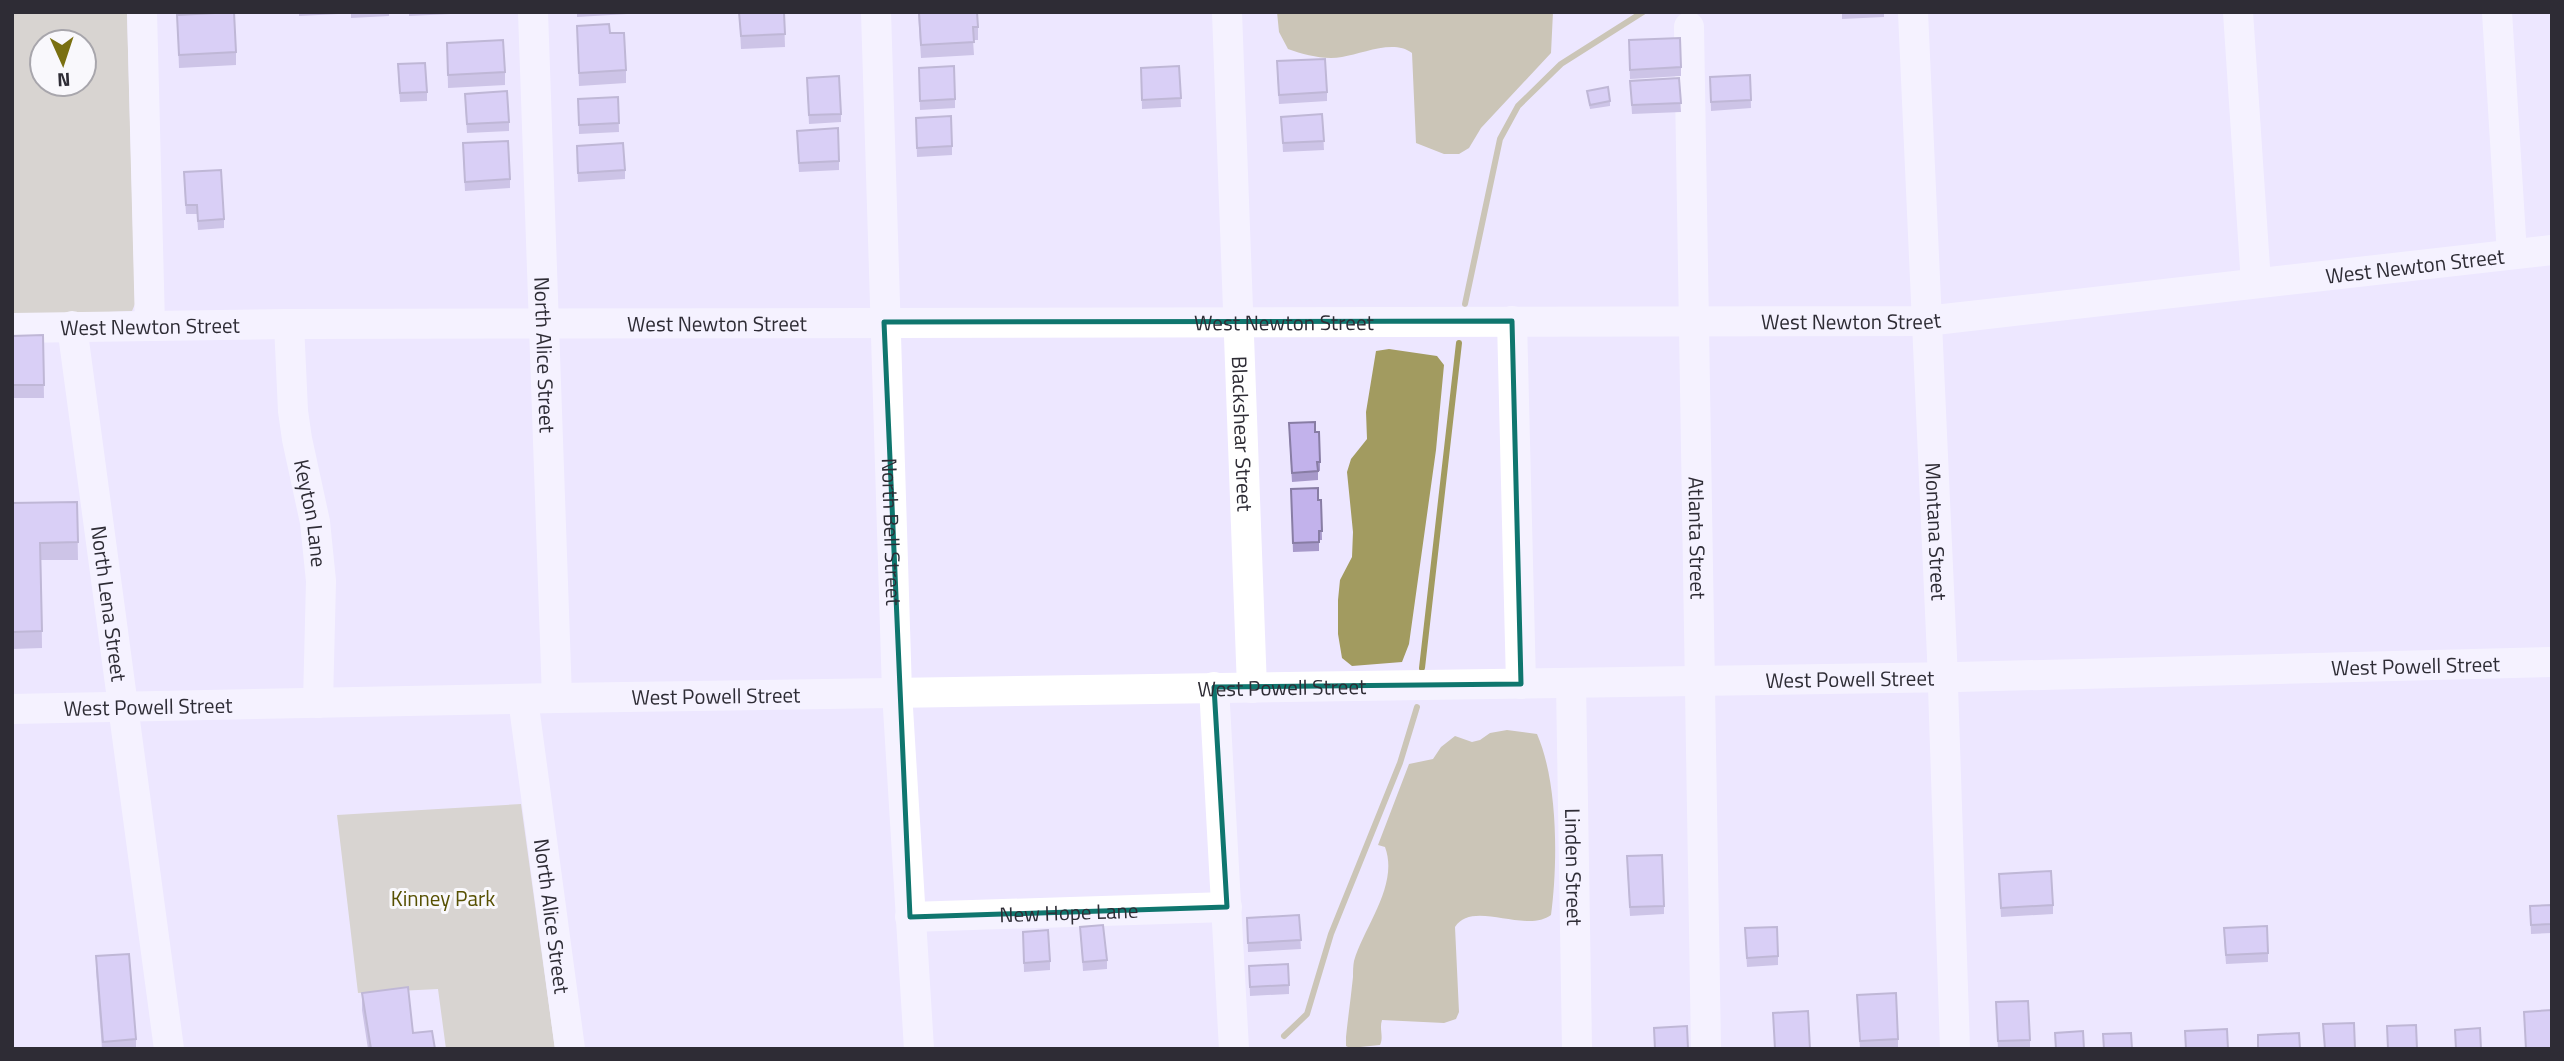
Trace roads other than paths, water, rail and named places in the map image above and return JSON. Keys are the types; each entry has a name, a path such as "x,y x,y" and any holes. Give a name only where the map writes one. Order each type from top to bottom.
{"street":[{"path":"142,12 150,324"},
{"name":"North Alice Street","path":"533,12 557,698"},
{"name":"North Bell Street","path":"876,12 897,692 919,1049"},
{"name":"Blackshear Street","path":"1227,12 1252,688"},
{"name":"Montana Street","path":"1913,12 1955,1049"},
{"path":"2238,12 2256,283"},
{"path":"2497,12 2512,254"},
{"name":"Atlanta Street","path":"1689,27 1706,1049"},
{"name":"West Newton Street","path":"12,328 150,324 1926,321 2552,250"},
{"path":"1513,321 1521,684"},
{"name":"Keyton Lane","path":"289,324 293,411 315,522 321,581 318,703"},
{"name":"North Lena Street","path":"72,326 169,1049"},
{"name":"West Powell Street","path":"12,709 897,692 1942,677 2552,662"},
{"name":"Linden Street","path":"1571,683 1577,1049"},
{"path":"1214,688 1234,1049"},
{"name":"North Alice Street","path":"523,699 570,1049"},
{"name":"New Hope Lane","path":"910,917 1227,907"}],"waterway":[{"path":"1465,304 1500,139 1518,106 1561,64 1643,12"},
{"path":"1422,668 1459,343"},
{"path":"1284,1036 1307,1014 1331,934 1400,763 1417,707"}],"park label":[{"name":"Kinney Park","path":"443,898"}]}
